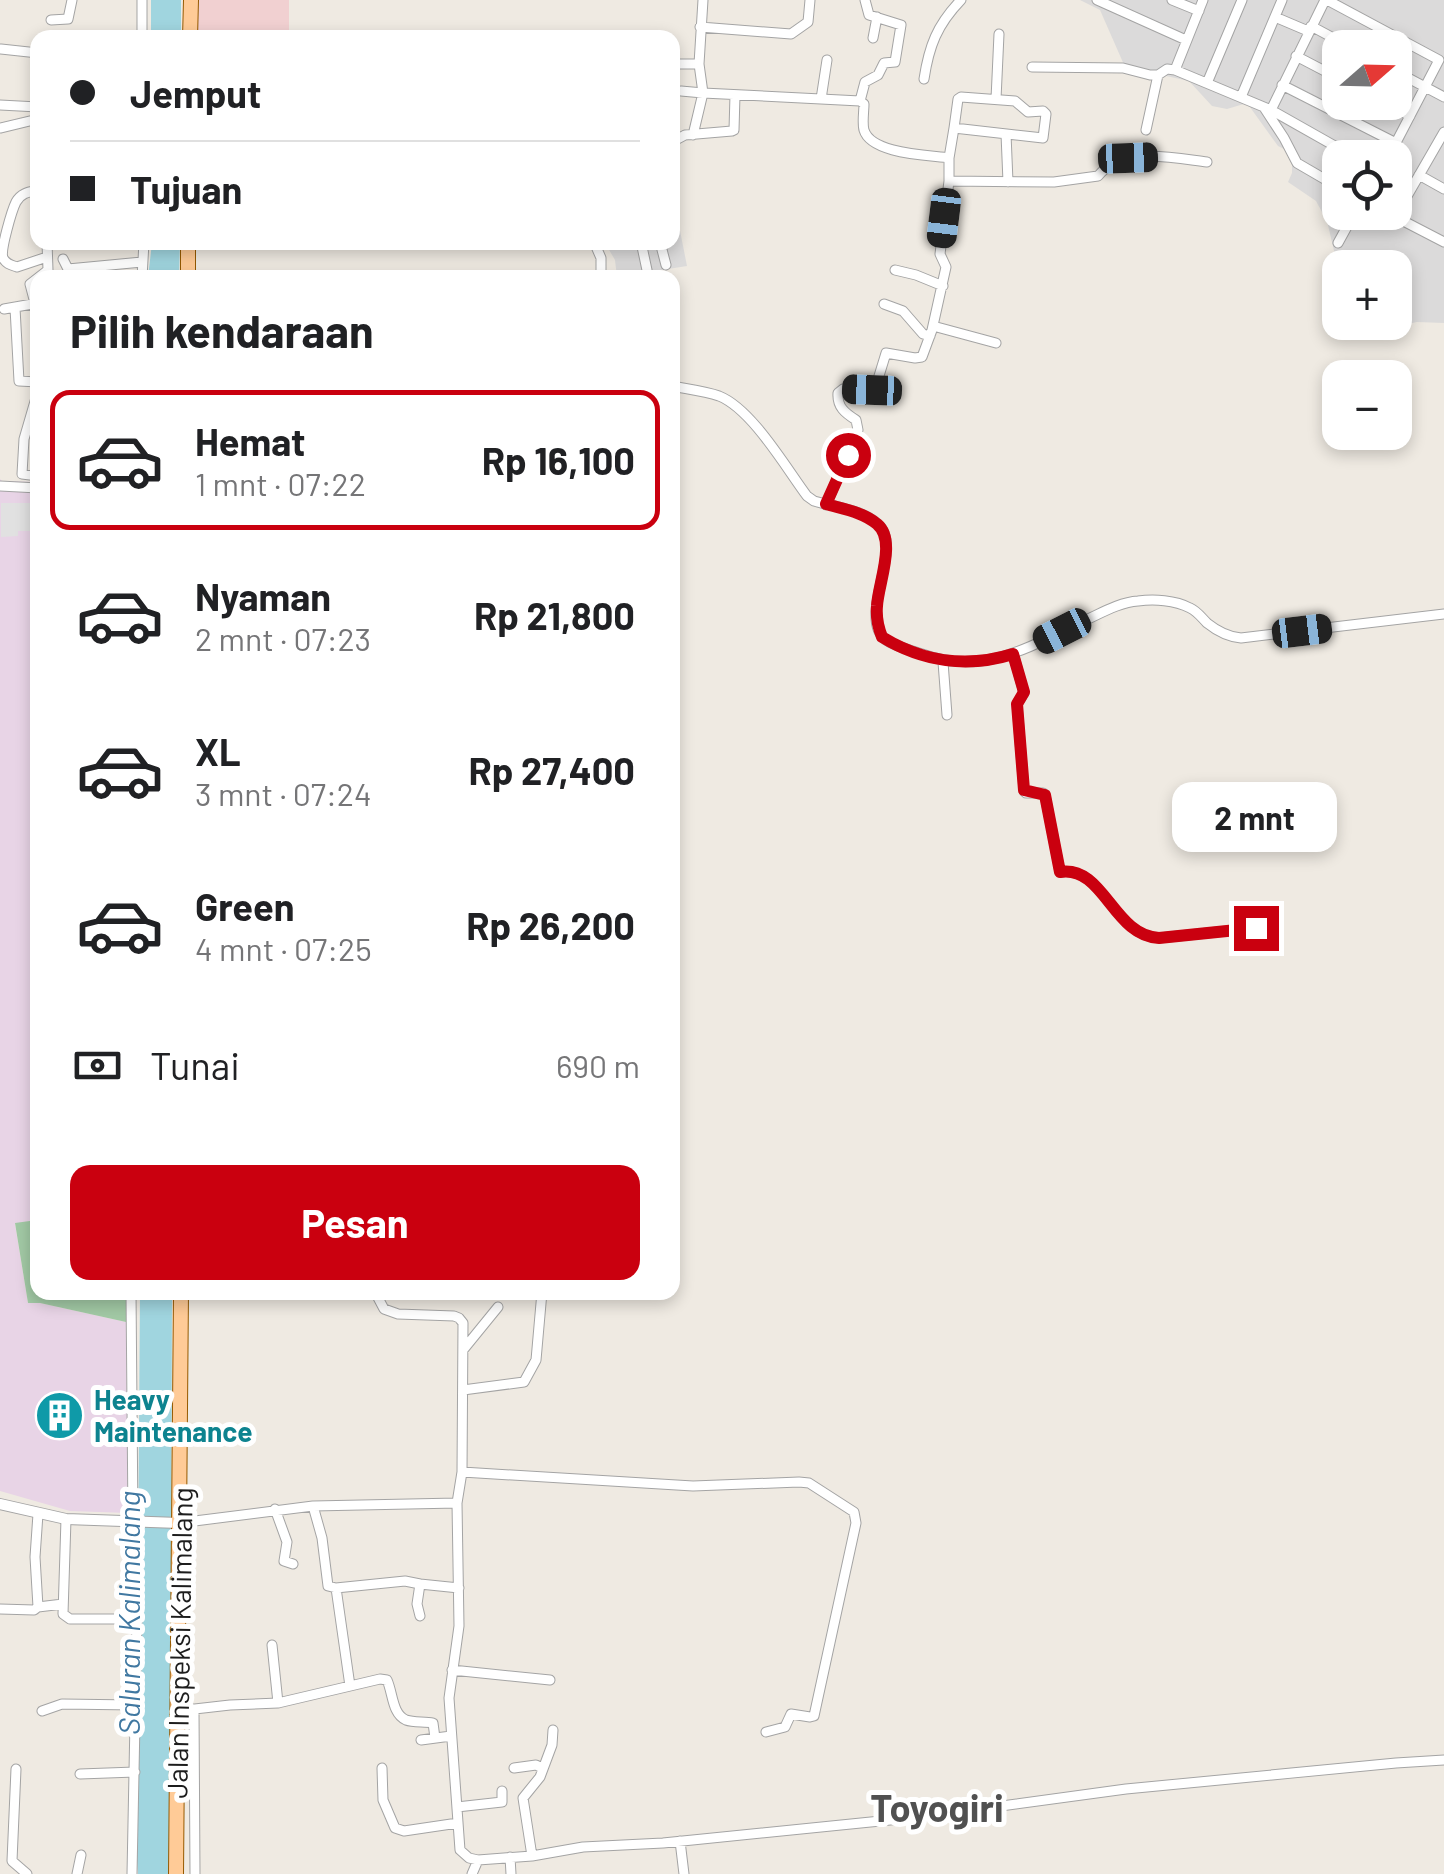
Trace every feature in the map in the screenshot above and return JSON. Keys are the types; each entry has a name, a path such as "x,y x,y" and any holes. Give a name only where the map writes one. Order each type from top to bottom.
{"main road":[{"path":"190,0 190,30"},
{"name":"Jalan Inspeksi Kalimalang","path":"176,1874 181,1300"}],"street":[{"path":"51,20 68,19 72,0"},
{"path":"142,0 142,30"},
{"path":"693,135 703,93 699,64 702,0"},
{"path":"700,28 791,34 808,22 810,0"},
{"path":"860,101 865,81 878,75 884,64 895,62 901,24 870,15 866,0"},
{"path":"924,78 929,47 960,0"},
{"path":"1096,0 1186,40"},
{"path":"1172,0 1198,11"},
{"path":"1174,70 1203,0"},
{"path":"1207,83 1242,0"},
{"path":"1241,97 1282,0"},
{"path":"1266,108 1326,0 1343,4 1439,60 1412,112"},
{"path":"873,38 877,17"},
{"path":"1275,17 1322,34"},
{"path":"996,99 999,34"},
{"path":"1,49 30,52"},
{"path":"1296,56 1322,70"},
{"path":"821,99 826,60"},
{"path":"680,64 699,64"},
{"path":"1032,67 1124,68 1158,76"},
{"path":"1146,130 1158,76 1164,70 1174,70 1266,108 1324,140"},
{"path":"1412,80 1444,97"},
{"path":"1282,85 1392,140"},
{"path":"682,91 860,101 864,104 865,132 878,145 949,158"},
{"path":"680,138 734,130 735,94"},
{"path":"826,504 858,430 856,420 839,405 838,392 876,389 886,353 920,358 932,331 946,267 940,254 949,158 954,128 959,98 1015,102 1028,112 1046,114 1044,138 954,128"},
{"path":"0,105 30,107"},
{"path":"1266,108 1297,163 1322,178"},
{"path":"1027,137 1028,112"},
{"path":"1,128 30,121"},
{"path":"1412,185 1440,146 1444,132"},
{"path":"1006,134 1008,182"},
{"path":"949,181 1074,181 1098,176 1128,158 1207,162"},
{"path":"1419,176 1444,189"},
{"path":"30,192 16,202 2,247 3,257 17,267 48,261"},
{"path":"1412,226 1444,242"},
{"path":"1338,243 1345,230"},
{"path":"41,270 48,261 47,250"},
{"path":"142,270 143,250"},
{"path":"642,250 646,270"},
{"path":"662,250 666,265"},
{"path":"66,269 142,262"},
{"path":"895,270 943,286"},
{"path":"30,304 9,309 18,380 30,382"},
{"path":"884,304 903,310 923,334 932,331 996,343"},
{"path":"680,388 720,396 733,404 750,419 807,496 860,514 880,526 886,557 876,610 882,637 943,662 1013,654 1093,616 1139,600 1185,605 1220,632 1242,638 1444,614"},
{"path":"30,418 22,474 30,475"},
{"path":"0,486 30,488"},
{"path":"1013,654 1024,692 1017,704 1024,790 1045,795 1060,872 1082,875 1127,924 1146,938 1256,928 1263,949"},
{"path":"943,662 947,715"},
{"path":"132,1300 136,1772 132,1874"},
{"path":"379,1300 384,1309 398,1314 459,1318 463,1323 462,1472 456,1503 459,1626 448,1698 460,1850 469,1858 532,1856 584,1847 920,1817 1126,1789 1444,1760"},
{"path":"463,1390 524,1382 536,1360 541,1300"},
{"path":"463,1350 498,1307"},
{"path":"462,1472 694,1486 809,1483 854,1512 856,1523 814,1716 791,1714 785,1727 766,1732"},
{"path":"0,1504 66,1519 195,1522 313,1506 456,1503"},
{"path":"313,1506 322,1538 327,1585 336,1588 408,1581 459,1588"},
{"path":"276,1509 288,1542 284,1561 293,1564"},
{"path":"38,1514 38,1607"},
{"path":"66,1519 63,1614 70,1619 136,1619"},
{"path":"420,1584 420,1616"},
{"path":"336,1588 350,1686"},
{"path":"0,1610 34,1610 62,1604"},
{"path":"272,1645 278,1703"},
{"path":"452,1670 550,1680"},
{"path":"177,1711 278,1703 380,1679 387,1680 400,1716 412,1722 433,1723 435,1738"},
{"path":"42,1711 62,1704 135,1706"},
{"path":"194,1710 195,1874"},
{"path":"532,1856 523,1798 537,1783 552,1745 553,1730"},
{"path":"421,1740 452,1736"},
{"path":"382,1768 383,1800 394,1828 404,1831 458,1823"},
{"path":"514,1768 542,1768"},
{"path":"16,1769 12,1860 28,1874"},
{"path":"80,1774 136,1772"},
{"path":"457,1807 502,1802 502,1791"},
{"path":"680,1841 684,1874"},
{"path":"77,1874 81,1855"},
{"path":"510,1857 511,1874"},
{"path":"472,1874 478,1860"}],"shaded area":[{"path":"198,0 289,0 289,30 198,30"},
{"path":"1080,0 1444,0 1444,323 1412,323 1412,250 1334,250 1329,230 1412,230 1412,140 1322,140 1322,212 1316,201 1288,182 1292,153 1278,146 1247,103 1227,109 1212,106 1189,81 1125,67 1100,10"},
{"path":"680,230 687,266 616,270 609,250 680,250"},
{"path":"0,479 30,482 30,1221 15,1224 28,1303 126,1322 128,1513 70,1511 0,1491"},
{"path":"1,503 30,503 30,531 1,537"}],"green space":[{"path":"30,1221 30,1300 126,1300 126,1322 28,1303 15,1223"}],"water":[{"path":"151,0 181,0 181,30 151,30"},
{"path":"151,250 180,250 179,270 149,270"},
{"path":"140,1300 172,1300 170,1874 138,1874"}],"place":[{"name":"Heavy Maintenance","path":"59,1415"}],"district":[{"name":"Toyogiri","path":"937,1807"}],"route":[{"path":"848,455 826,504 860,514 880,526 884,533 886,557 876,610 882,637 943,662 1013,654 1024,692 1017,704 1024,790 1045,795 1060,872 1082,875 1136,933 1146,938 1256,928"}],"water label":[{"name":"Saluran Kalimalang","path":"128,1613"}]}
